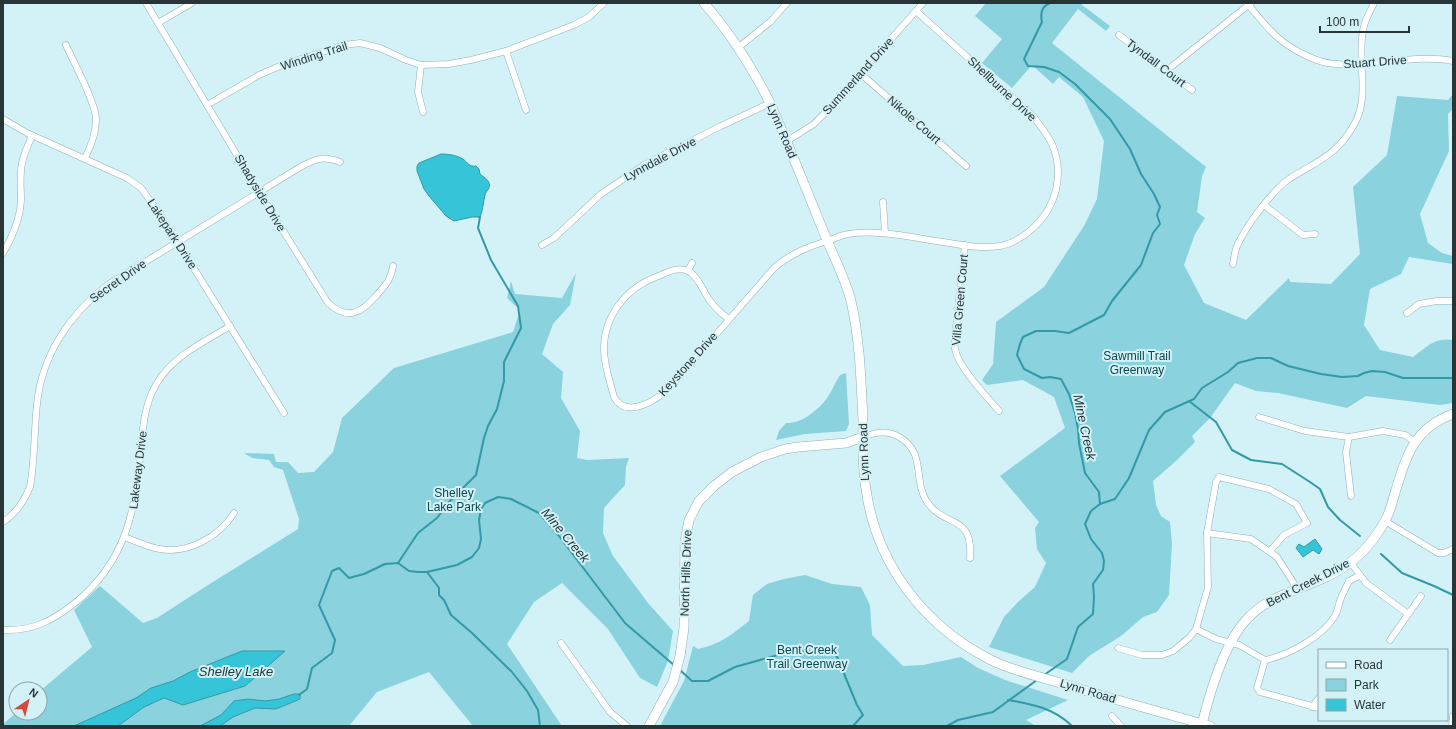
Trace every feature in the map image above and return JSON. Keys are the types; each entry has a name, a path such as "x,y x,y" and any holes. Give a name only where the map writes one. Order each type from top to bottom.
{"main road":[{"name":"Lynn Road","path":"704,3 739,47 770,103 851,299 858,352 866,488 874,527 895,573 918,604 937,624 971,649 989,659 1005,666 1184,723 1206,725"},
{"name":"Bent Creek Drive","path":"1206,725 1216,676 1230,643 1247,619 1265,604 1296,589 1325,578 1351,562 1367,548 1386,521 1407,456 1415,442 1430,425 1453,414"},
{"name":"North Hills Drive","path":"649,726 672,682 680,656 684,628 685,541 688,524 699,501 714,486 732,472 761,457 785,449 846,443 862,437"}],"street":[{"name":"Shadyside Drive","path":"146,3 259,192 328,303 338,311 344,313 356,312 366,307 391,278 393,266"},
{"path":"158,23 192,3"},
{"name":"Winding Trail","path":"207,105 259,75 282,65 344,45 360,43 380,48 421,65 449,64 506,51 583,21 596,12 604,3"},
{"path":"739,47 770,22 787,3"},
{"name":"Summerland Drive","path":"786,141 814,124 827,112 923,3"},
{"path":"1233,264 1237,247 1264,205 1276,191 1289,180 1323,160 1337,149 1355,122 1360,108 1362,90 1361,51 1363,30 1368,14 1374,3"},
{"path":"1166,71 1249,4"},
{"name":"Stuart Drive","path":"1249,4 1275,37 1290,48 1316,60 1337,64 1361,64 1410,59 1453,61"},
{"name":"Shellburne Drive","path":"827,241 844,235 857,233 884,233 978,247 1000,246 1025,234 1038,224 1047,212 1053,200 1058,182 1057,164 1052,145 1045,131 1034,117 916,11"},
{"name":"Tyndall Court","path":"1119,35 1192,90"},
{"path":"66,45 93,105 96,118 93,140 85,158"},
{"path":"506,51 526,110"},
{"path":"421,65 418,92 423,112"},
{"name":"Nikole Court","path":"861,74 966,166"},
{"name":"Lynndale Drive","path":"542,245 554,238 601,194 644,165 770,103"},
{"name":"Lakepark Drive","path":"3,119 32,136 85,158 127,178 141,188 178,242 284,413"},
{"path":"3,253 13,234 18,219 21,199 21,167 24,154 32,136"},
{"name":"Secret Drive","path":"3,522 18,510 30,487 37,403 48,358 59,337 86,303 99,292 178,242 310,162 328,158 340,162"},
{"path":"882,202 884,233"},
{"path":"1264,205 1303,235 1315,234"},
{"name":"Keystone Drive","path":"688,271 682,269 671,271 644,282 632,290 624,298 614,312 607,328 604,349 605,362 618,408 637,407 656,399 668,389 774,268 783,260 802,249 827,241"},
{"name":"Villa Green Court","path":"965,245 955,337 955,350 958,358 968,373 999,411"},
{"path":"692,263 688,271 694,274 710,302 729,319"},
{"path":"1406,313 1418,304 1436,301 1453,301"},
{"name":"Lakeway Drive","path":"3,630 28,629 59,615 81,598 106,571 124,536 135,504 145,414 150,397 157,384 173,364 182,356 230,326"},
{"path":"1259,417 1305,431 1349,437 1383,431 1405,435 1415,442"},
{"path":"862,437 875,432 885,432 899,437 910,446 916,458 922,491 927,501 935,510 964,528 969,536 971,546 970,558"},
{"path":"1349,437 1346,452 1351,496"},
{"path":"1118,648 1142,654 1162,655 1173,651 1190,637 1196,629 1208,587 1207,533 1216,482 1219,477 1237,480 1269,489 1296,504 1307,523 1284,535 1270,551"},
{"path":"124,536 161,549 186,548 221,530 234,514"},
{"path":"1386,521 1438,553 1444,553 1453,549"},
{"path":"1207,533 1251,539 1277,557 1296,589"},
{"path":"1351,562 1359,576 1366,583 1408,614"},
{"path":"1196,629 1216,639 1239,645 1265,660 1284,655 1318,634 1335,616 1349,581 1359,576"},
{"path":"1390,640 1421,596"},
{"path":"561,643 610,712 627,726"},
{"path":"1265,660 1257,688 1260,692 1316,708"},
{"path":"1112,716 1122,726"},
{"path":"1452,726 1453,716"}],"green space":[{"name":"Sawmill Trail Greenway","path":"986,3 1083,3 1082,5 1110,26 1106,31 1078,9 1052,43 1206,167 1202,176 1197,212 1205,218 1195,234 1184,265 1204,303 1246,320 1289,278 1290,282 1331,284 1360,254 1353,187 1387,155 1397,96 1448,100 1453,94 1453,109 1448,114 1449,151 1420,214 1428,243 1442,253 1453,256 1453,264 1409,257 1401,274 1370,289 1364,325 1380,350 1413,357 1436,341 1446,339 1453,340 1453,403 1440,405 1366,396 1347,408 1278,393 1256,391 1235,383 1210,418 1192,436 1195,442 1153,481 1156,505 1161,516 1170,522 1172,544 1169,595 1157,612 1143,617 1121,636 1089,656 1072,673 989,647 1004,617 1035,587 1046,563 1037,549 1035,528 1039,522 1000,476 1065,428 1054,397 1023,380 987,385 982,380 993,364 996,322 1044,287 1084,226 1097,199 1104,141 1083,97 1059,77 1053,84 1032,65 1012,88 982,63 1002,39 975,16"},
{"name":"Shelley Lake Park","path":"576,273 570,305 553,324 542,354 563,372 561,398 580,431 577,458 587,460 629,458 626,467 625,485 604,508 603,533 613,556 648,603 673,631 668,661 657,687 640,678 608,629 562,583 534,602 507,644 562,726 473,726 429,672 377,692 349,726 3,726 3,724 8,720 8,721 48,721 48,684 92,647 74,610 100,586 143,623 157,618 298,529 299,519 283,470 274,467 269,460 252,458 244,453 274,454 276,462 288,462 298,473 314,472 333,452 342,418 394,368 513,332 520,310 507,298 511,281 515,294 562,298"},
{"path":"846,373 849,424 846,431 805,434 776,440 779,431 786,423 802,420 820,406 828,396 840,375"},
{"name":"Bent Creek Trail Greenway","path":"805,575 832,584 861,587 870,605 872,635 903,666 923,665 961,657 978,668 1005,680 1068,700 1026,720 1036,726 660,726 684,681 693,646 698,649 719,642 749,621 753,595 767,584"}],"water":[{"path":"441,154 458,157 470,165 476,166 479,169 480,174 487,179 489,186 485,195 480,217 472,217 454,221 446,216 424,189 417,171 417,166 419,163"},
{"path":"1315,539 1322,549 1319,554 1313,550 1303,557 1296,548 1299,544 1304,547"},
{"name":"Shelley Lake","path":"242,651 285,651 245,686 183,705 164,698 144,707 118,726 74,726 136,698 151,688 173,681 190,672"},
{"name":"Shelley Lake","path":"294,694 300,694 300,699 276,709 255,708 233,717 220,726 200,726 221,715 234,701 248,699 265,701 279,699"}],"waterway":[{"name":"Mine Creek","path":"1044,675 1067,659 1078,627 1093,614 1093,584 1103,570 1104,561 1102,553 1091,539 1085,524 1091,511 1100,504 1099,492 1085,473 1075,413 1069,394 1061,379 1050,377 1042,378 1024,369 1017,355 1023,337 1036,331 1069,333 1104,315 1112,301 1141,265 1153,233 1160,224 1157,215 1160,207 1154,194 1141,174 1130,149 1110,119 1075,84 1059,72 1044,67 1028,66 1024,59 1042,22 1042,10 1050,3"},
{"path":"398,563 418,533 437,518 449,502 476,475 484,438 488,426 497,409 504,381 504,362 521,328 518,306 491,260 478,228 479,217"},
{"path":"1100,504 1115,499 1129,478 1149,430 1165,412 1194,399 1202,388 1228,372 1238,363 1257,358 1271,358 1288,366 1321,374 1342,377 1358,376 1372,371 1385,372 1403,378 1453,378"},
{"path":"1189,401 1216,422 1232,450 1251,460 1282,464 1320,489 1328,507 1340,520 1360,536"},
{"name":"Mine Creek","path":"299,695 307,689 312,668 332,653 335,640 319,605 332,571 339,568 349,578 364,574 385,564 398,563 409,571 418,572 427,572 457,565 472,557 479,548 481,539 479,520 481,509 485,503 498,497 511,499 539,513 559,536 625,623 675,666"},
{"path":"1381,554 1402,573 1453,595"},
{"path":"427,572 439,588 439,595 444,600 451,615 512,672 527,691 538,710 540,726"},
{"name":"Mine Creek","path":"680,670 692,681 708,681 735,667 792,651 835,652 857,705 863,715 853,726"},
{"name":"Mine Creek","path":"947,726 958,720 993,712 1037,680"},
{"path":"1008,700 1034,705 1050,711 1058,715 1072,726"}]}
